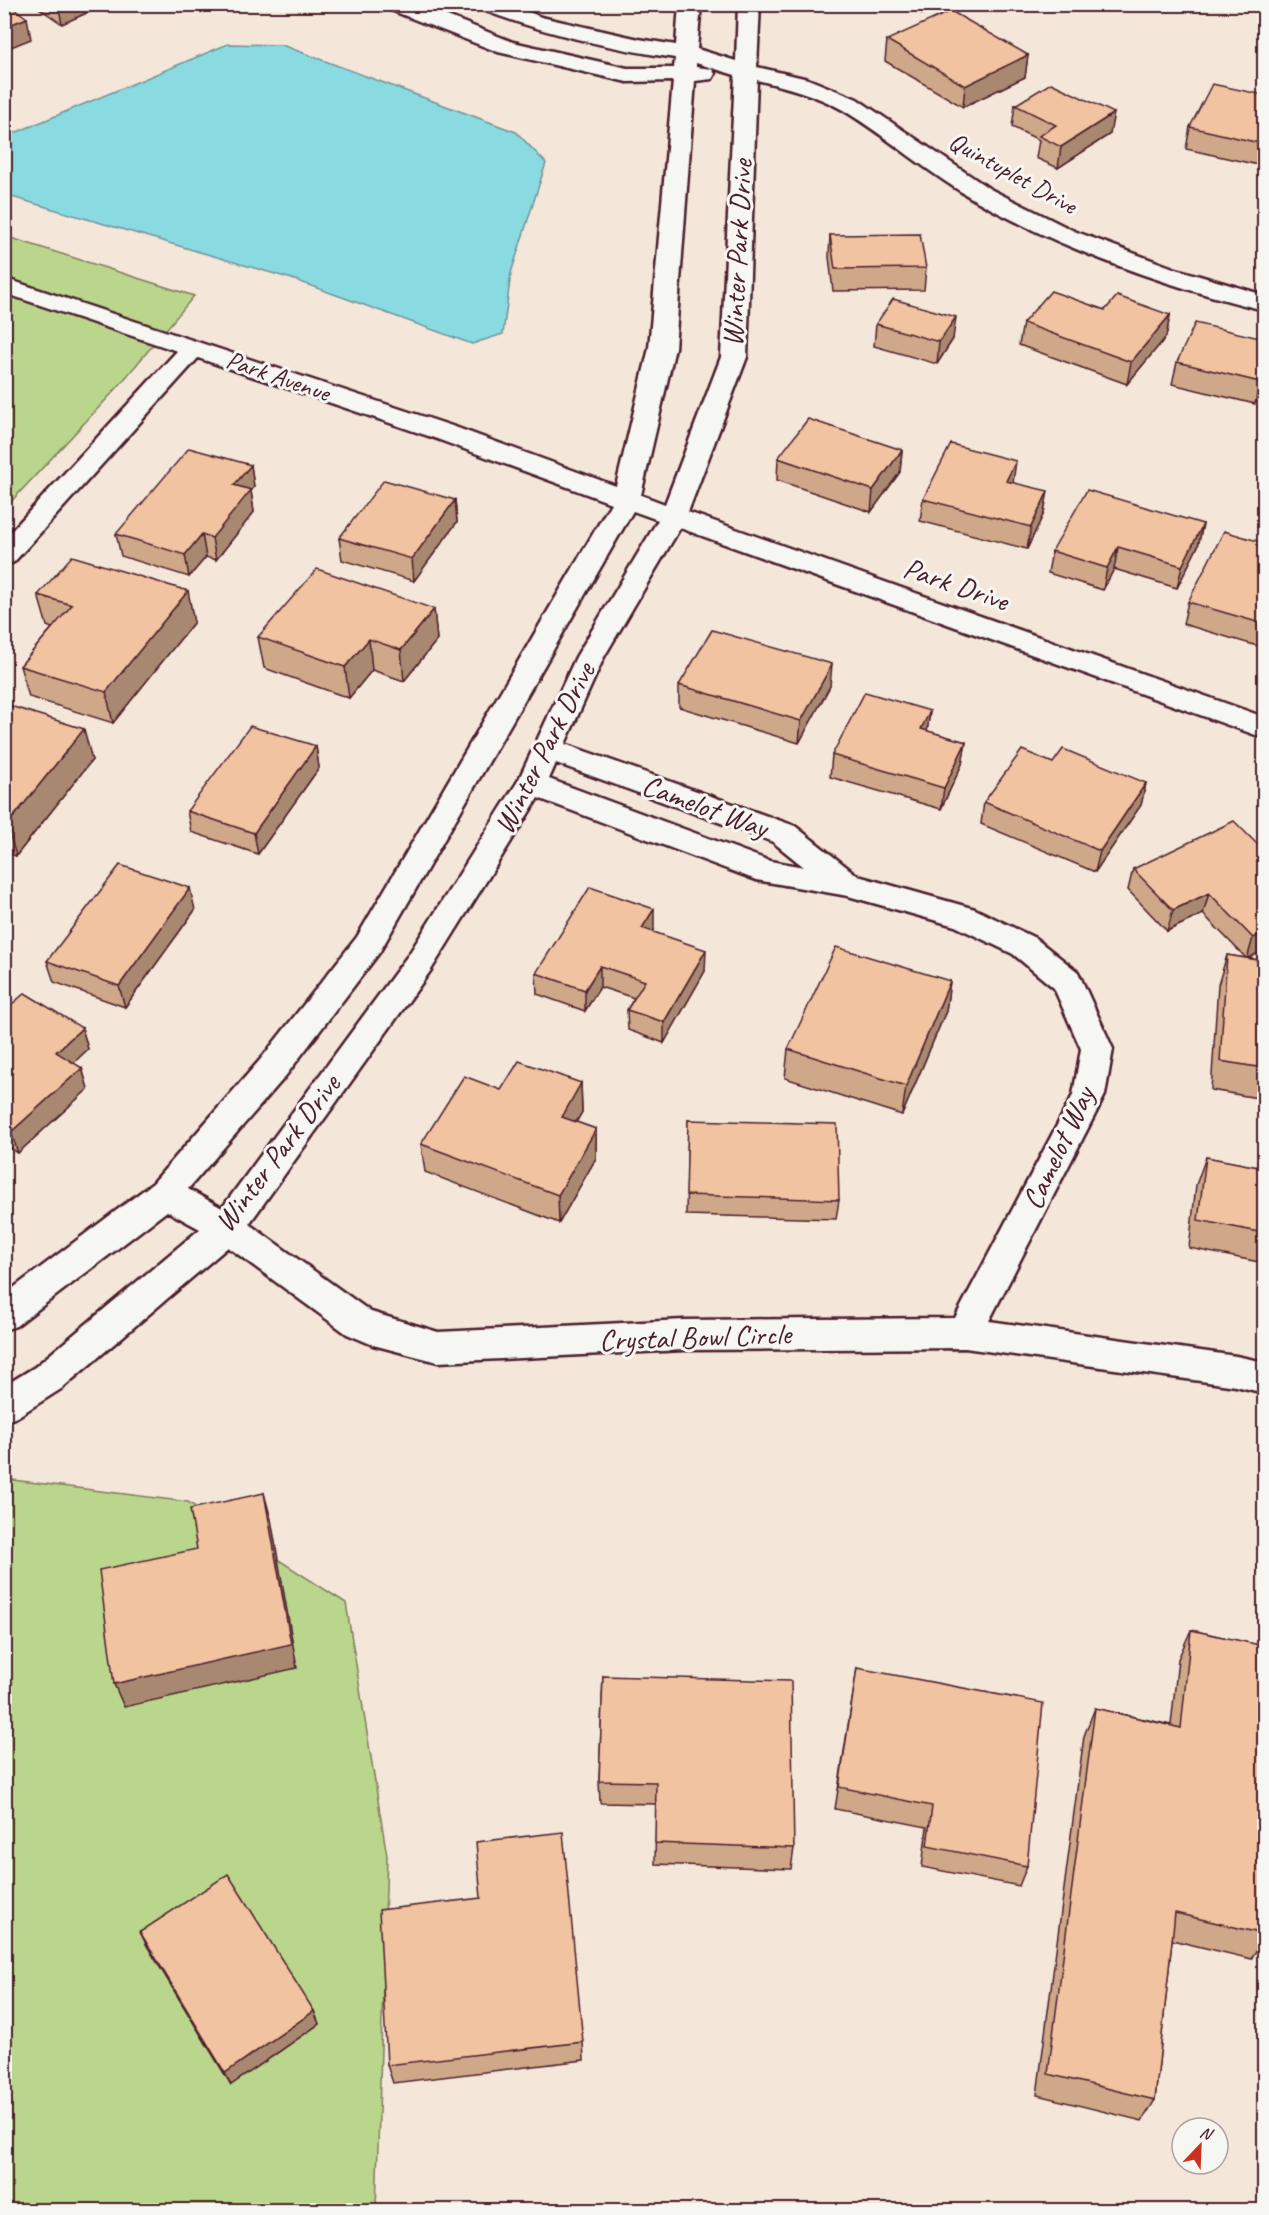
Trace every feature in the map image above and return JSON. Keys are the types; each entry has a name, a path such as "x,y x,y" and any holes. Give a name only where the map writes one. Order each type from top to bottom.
{"street":[{"path":"396,4 497,44 627,75 685,64"},
{"path":"488,4 534,22 639,46 685,64"},
{"name":"Winter Park Drive","path":"4,1315 165,1193 272,1069 368,945 627,500 662,348 690,4"},
{"name":"Winter Park Drive","path":"4,1406 48,1378 227,1227 420,962 532,784 590,657 673,517 734,357 749,4"},
{"path":"497,44 534,22"},
{"name":"Quintuplet Drive","path":"685,64 745,71 800,84 849,104 982,194 1065,236 1167,274 1264,303"},
{"path":"4,285 194,348"},
{"name":"Park Avenue","path":"4,556 194,348 446,433 627,500"},
{"name":"Park Drive","path":"627,500 1264,728"},
{"name":"Camelot Way","path":"548,749 784,834 849,885"},
{"name":"Camelot Way","path":"532,784 767,872 849,885 964,917 1024,946 1067,981 1097,1048 1089,1095 965,1333"},
{"name":"Crystal Bowl Circle","path":"165,1193 227,1227 359,1323 373,1330 438,1347 684,1335 965,1333 1236,1371 1264,1378"}],"green space":[{"path":"5,236 194,296 117,388 5,508"},
{"path":"5,1479 188,1502 346,1603 387,1856 376,2210 5,2210"}],"water":[{"path":"228,44 282,45 516,132 546,163 511,273 503,334 472,344 292,279 5,195 5,137"}],"building":[{"path":"4,4 8,4 27,18 4,27"},
{"path":"951,11 1028,55 965,86 887,40"},
{"path":"1051,83 1114,113 1061,147 1039,136 1056,125 1015,105"},
{"path":"1212,84 1264,95 1264,144 1190,127"},
{"path":"920,234 926,268 835,269 830,235"},
{"path":"1051,291 1105,310 1117,296 1170,315 1131,362 1023,323"},
{"path":"893,299 956,317 939,342 876,324"},
{"path":"1195,323 1264,339 1264,372 1260,382 1177,362"},
{"path":"808,419 902,450 873,490 778,458"},
{"path":"951,444 1016,461 1006,481 1048,491 1031,527 923,499"},
{"path":"189,448 251,465 234,485 251,490 212,538 202,534 185,555 116,534"},
{"path":"384,480 455,500 412,559 339,538"},
{"path":"1087,490 1203,524 1182,566 1118,547 1107,568 1052,551"},
{"path":"1224,531 1264,543 1264,624 1188,602"},
{"path":"72,556 188,591 106,692 20,666 72,605 38,595"},
{"path":"317,569 434,609 401,650 369,639 345,667 258,637"},
{"path":"712,630 832,664 801,721 679,685"},
{"path":"865,692 930,711 921,729 966,742 944,788 832,755"},
{"path":"4,704 84,729 7,825 4,825"},
{"path":"250,726 316,746 254,833 187,811"},
{"path":"1063,749 1146,783 1100,851 984,802 1022,750 1053,763"},
{"path":"1234,821 1264,851 1264,932 1253,938 1209,893 1173,910 1133,869"},
{"path":"120,865 190,888 119,986 47,961"},
{"path":"590,887 654,909 642,928 706,950 664,1022 627,1010 645,981 600,966 585,990 536,973"},
{"path":"836,947 950,981 906,1086 788,1049"},
{"path":"1227,955 1264,961 1264,1068 1220,1061"},
{"path":"25,993 82,1028 56,1052 82,1068 11,1132 4,1128 4,1011"},
{"path":"519,1061 581,1083 562,1117 596,1129 558,1195 421,1144 464,1076 501,1090"},
{"path":"688,1120 837,1124 839,1200 686,1195"},
{"path":"1206,1157 1264,1168 1264,1233 1198,1220"},
{"path":"264,1493 291,1644 114,1684 99,1570 197,1549 190,1509"},
{"path":"1191,1630 1264,1646 1264,1934 1175,1913 1155,2100 1048,2074 1095,1708 1181,1728"},
{"path":"857,1668 1043,1703 1027,1866 927,1846 932,1806 839,1787"},
{"path":"603,1676 791,1681 794,1848 655,1843 656,1782 599,1781"},
{"path":"563,1832 583,2042 387,2065 379,1910 481,1898 476,1842"},
{"path":"228,1874 314,2011 225,2073 140,1932"}]}
